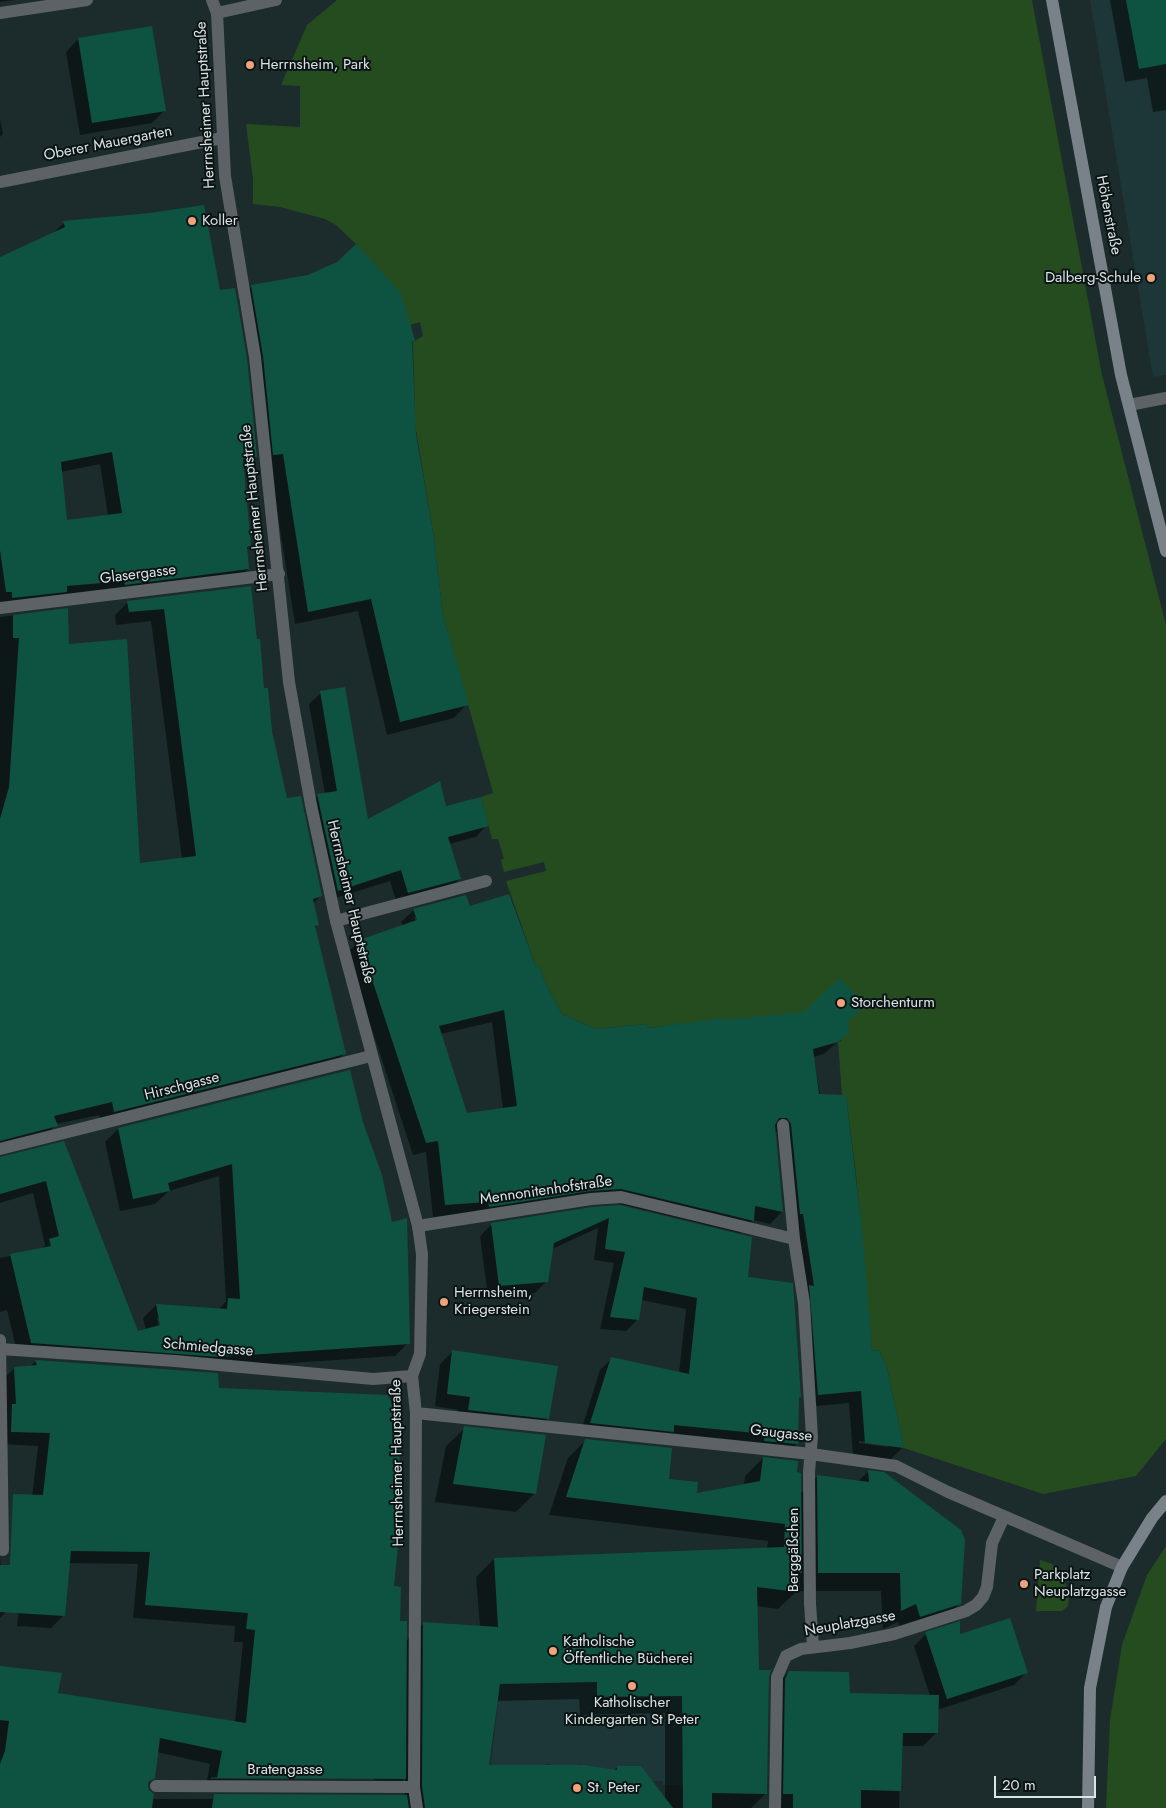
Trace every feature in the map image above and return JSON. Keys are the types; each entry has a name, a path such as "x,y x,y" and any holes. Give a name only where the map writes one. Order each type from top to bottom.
{"main road":[{"name":"Höhenstraße","path":"1052,0 1121,375 1166,552"},
{"path":"1088,1808 1090,1688 1106,1607 1122,1567 1152,1518 1166,1501"}],"street":[{"path":"0,14 87,0"},
{"name":"Herrnsheimer Hauptstraße","path":"212,0 217,13 222,138 229,201 255,356 289,682 311,805 336,921 418,1226 422,1254 420,1354 412,1376 416,1413 414,1787 417,1808"},
{"path":"217,13 276,0"},
{"name":"Oberer Mauergarten","path":"0,182 222,138"},
{"path":"1129,405 1166,398"},
{"name":"Glasergasse","path":"0,608 279,574"},
{"path":"336,921 486,881"},
{"name":"Hirschgasse","path":"0,1149 371,1056"},
{"path":"783,1125 794,1239 804,1303 812,1436 811,1454"},
{"name":"Mennonitenhofstraße","path":"418,1226 591,1199 621,1197 794,1239"},
{"path":"0,1346 3,1550"},
{"name":"Schmiedgasse","path":"0,1346 349,1378 412,1376"},
{"name":"Gaugasse","path":"416,1413 811,1454 896,1466 1004,1517 1122,1567"},
{"name":"Berggäßchen","path":"811,1454 810,1604 813,1646"},
{"name":"Neuplatzgasse","path":"775,1808 777,1677 786,1656 813,1646 850,1643 894,1634 958,1614 976,1605 983,1598 987,1587 992,1543 1004,1517"},
{"name":"Bratengasse","path":"156,1786 414,1787"}],"shaded area":[{"name":"Dalberg-Schule","path":"1090,0 1166,0 1166,375 1153,377"},
{"path":"597,1678 597,1697 712,1695 711,1785 663,1785 663,1781 642,1781 622,1766 618,1766 617,1770 582,1770 582,1765 578,1764 577,1770 550,1769 550,1764 546,1764 545,1769 518,1769 517,1765 514,1765 490,1773 500,1683"}],"green space":[{"path":"337,0 1032,0 1102,375 1166,625 1166,1439 1136,1476 1043,1494 904,1448 887,1368 879,1350 872,1351 856,1174 846,1096 842,1095 838,1042 841,1041 841,1036 815,1002 807,1012 648,1028 647,1024 596,1029 562,1014 543,978 540,966 536,967 506,881 546,871 544,862 504,872 501,860 504,859 498,839 492,839 481,797 493,793 443,616 434,538 413,412 415,412 413,342 423,336 420,322 410,325 356,244 336,225 325,219 280,207 253,204 253,179 246,124 300,127 300,86 281,85 307,25"},
{"path":"1166,1546 1166,1808 1106,1808 1110,1720 1122,1645 1147,1575"},
{"path":"1040,1560 1052,1564 1064,1577 1069,1597 1068,1606 1062,1611 1036,1611"}],"building":[{"path":"1126,0 1166,0 1166,64 1139,69"},
{"path":"152,26 166,111 92,123 78,38"},
{"path":"204,205 220,290 235,288 247,358 257,457 243,459 251,546 247,547 249,569 125,585 124,581 67,586 67,592 12,598 12,592 6,592 0,550 0,257 65,227 63,221 150,213","holes":["112,452 122,513 67,520 61,462"]},
{"path":"356,244 401,293 415,340 412,342 416,434 434,538 443,616 469,705 400,722 371,599 308,612 283,454 273,455 263,356 251,285 308,275 337,262"},
{"path":"251,586 257,639 260,639 264,688 268,688 272,731 287,798 301,796 322,896 313,899 319,925 315,926 346,1054 114,1112 112,1102 54,1116 58,1126 0,1141 0,819 9,787 19,638 13,638 13,615 68,608 69,644 127,639 140,863 196,856 164,609 129,612 127,601"},
{"path":"345,687 368,819 440,781 446,806 481,797 489,826 448,837 461,879 408,893 401,870 338,891 317,794 337,791 320,691"},
{"path":"509,894 536,967 540,966 543,978 562,1014 596,1029 647,1024 648,1028 723,1018 723,1020 803,1012 840,978 865,1005 848,1021 849,1033 838,1042 813,1049 819,1094 846,1095 864,1247 872,1351 879,1350 887,1368 904,1448 865,1443 861,1391 818,1395 809,1285 814,1286 803,1214 800,1214 791,1124 787,1118 779,1118 775,1125 783,1212 755,1206 754,1221 621,1189 590,1191 489,1207 488,1202 445,1205 438,1141 426,1143 359,940 417,920 413,909 466,895 470,906","holes":["504,1010 517,1106 467,1113 439,1026"]},
{"path":"350,1070 363,1122 382,1175 392,1222 407,1218 410,1344 219,1357 31,1343 10,1254 51,1246 49,1239 59,1236 46,1181 0,1194 0,1157 64,1141 138,1331 160,1325 156,1304 227,1309 228,1298 240,1299 232,1164 168,1183 170,1191 133,1199 118,1128"},
{"path":"620,1205 752,1237 748,1277 793,1283 801,1397 799,1397 798,1444 764,1441 765,1434 674,1425 674,1432 590,1423 611,1357 689,1374 697,1298 644,1287 639,1320 610,1317 625,1252 605,1249 609,1218 554,1243 548,1282 499,1286 491,1223 592,1207"},
{"path":"452,1350 558,1366 549,1419 468,1410 470,1397 447,1394"},
{"path":"35,1360 218,1373 219,1388 388,1395 400,1423 399,1503 402,1503 394,1586 401,1587 400,1621 407,1621 406,1779 217,1778 222,1751 160,1738 155,1778 148,1785 149,1790 154,1794 152,1808 0,1808 0,1764 5,1751 9,1721 0,1720 0,1666 62,1673 58,1693 246,1723 255,1630 246,1629 248,1613 145,1605 150,1552 71,1551 65,1616 0,1612 0,1565 10,1565 13,1494 43,1495 50,1433 11,1432 12,1404 16,1404 14,1367 37,1365"},
{"path":"464,1426 546,1435 536,1494 453,1484"},
{"path":"585,1439 672,1448 669,1479 698,1482 697,1493 760,1481 763,1457 798,1461 797,1472 801,1473 802,1573 796,1572 797,1592 757,1587 759,1670 771,1670 769,1677 767,1794 712,1793 712,1808 683,1808 682,1696 597,1697 597,1682 500,1684 489,1765 584,1765 617,1770 617,1766 641,1766 673,1808 425,1808 422,1786 423,1622 498,1627 494,1558 784,1547 785,1524 566,1497"},
{"path":"868,1470 884,1472 961,1530 965,1540 961,1604 920,1617 916,1604 901,1611 900,1573 818,1573 817,1475 869,1482"},
{"path":"1010,1618 1028,1673 947,1699 925,1632 960,1621 960,1634"},
{"path":"789,1671 849,1672 850,1693 939,1695 938,1733 903,1733 901,1791 861,1790 861,1808 793,1808 793,1794 783,1794 785,1679"},
{"path":"214,1794 407,1795 409,1808 212,1808"}],"place":[{"name":"Herrnsheim, Park","path":"250,65"},
{"name":"Koller","path":"192,221"},
{"name":"Dalberg-Schule","path":"1151,278"},
{"name":"Storchenturm","path":"841,1003"},
{"name":"Herrnsheim, Kriegerstein","path":"444,1302"},
{"name":"Parkplatz Neuplatzgasse","path":"1024,1584"},
{"name":"Katholische Öffentliche Bücherei","path":"553,1651"},
{"name":"Katholischer Kindergarten St Peter","path":"632,1686"},
{"name":"St. Peter","path":"577,1788"}]}
